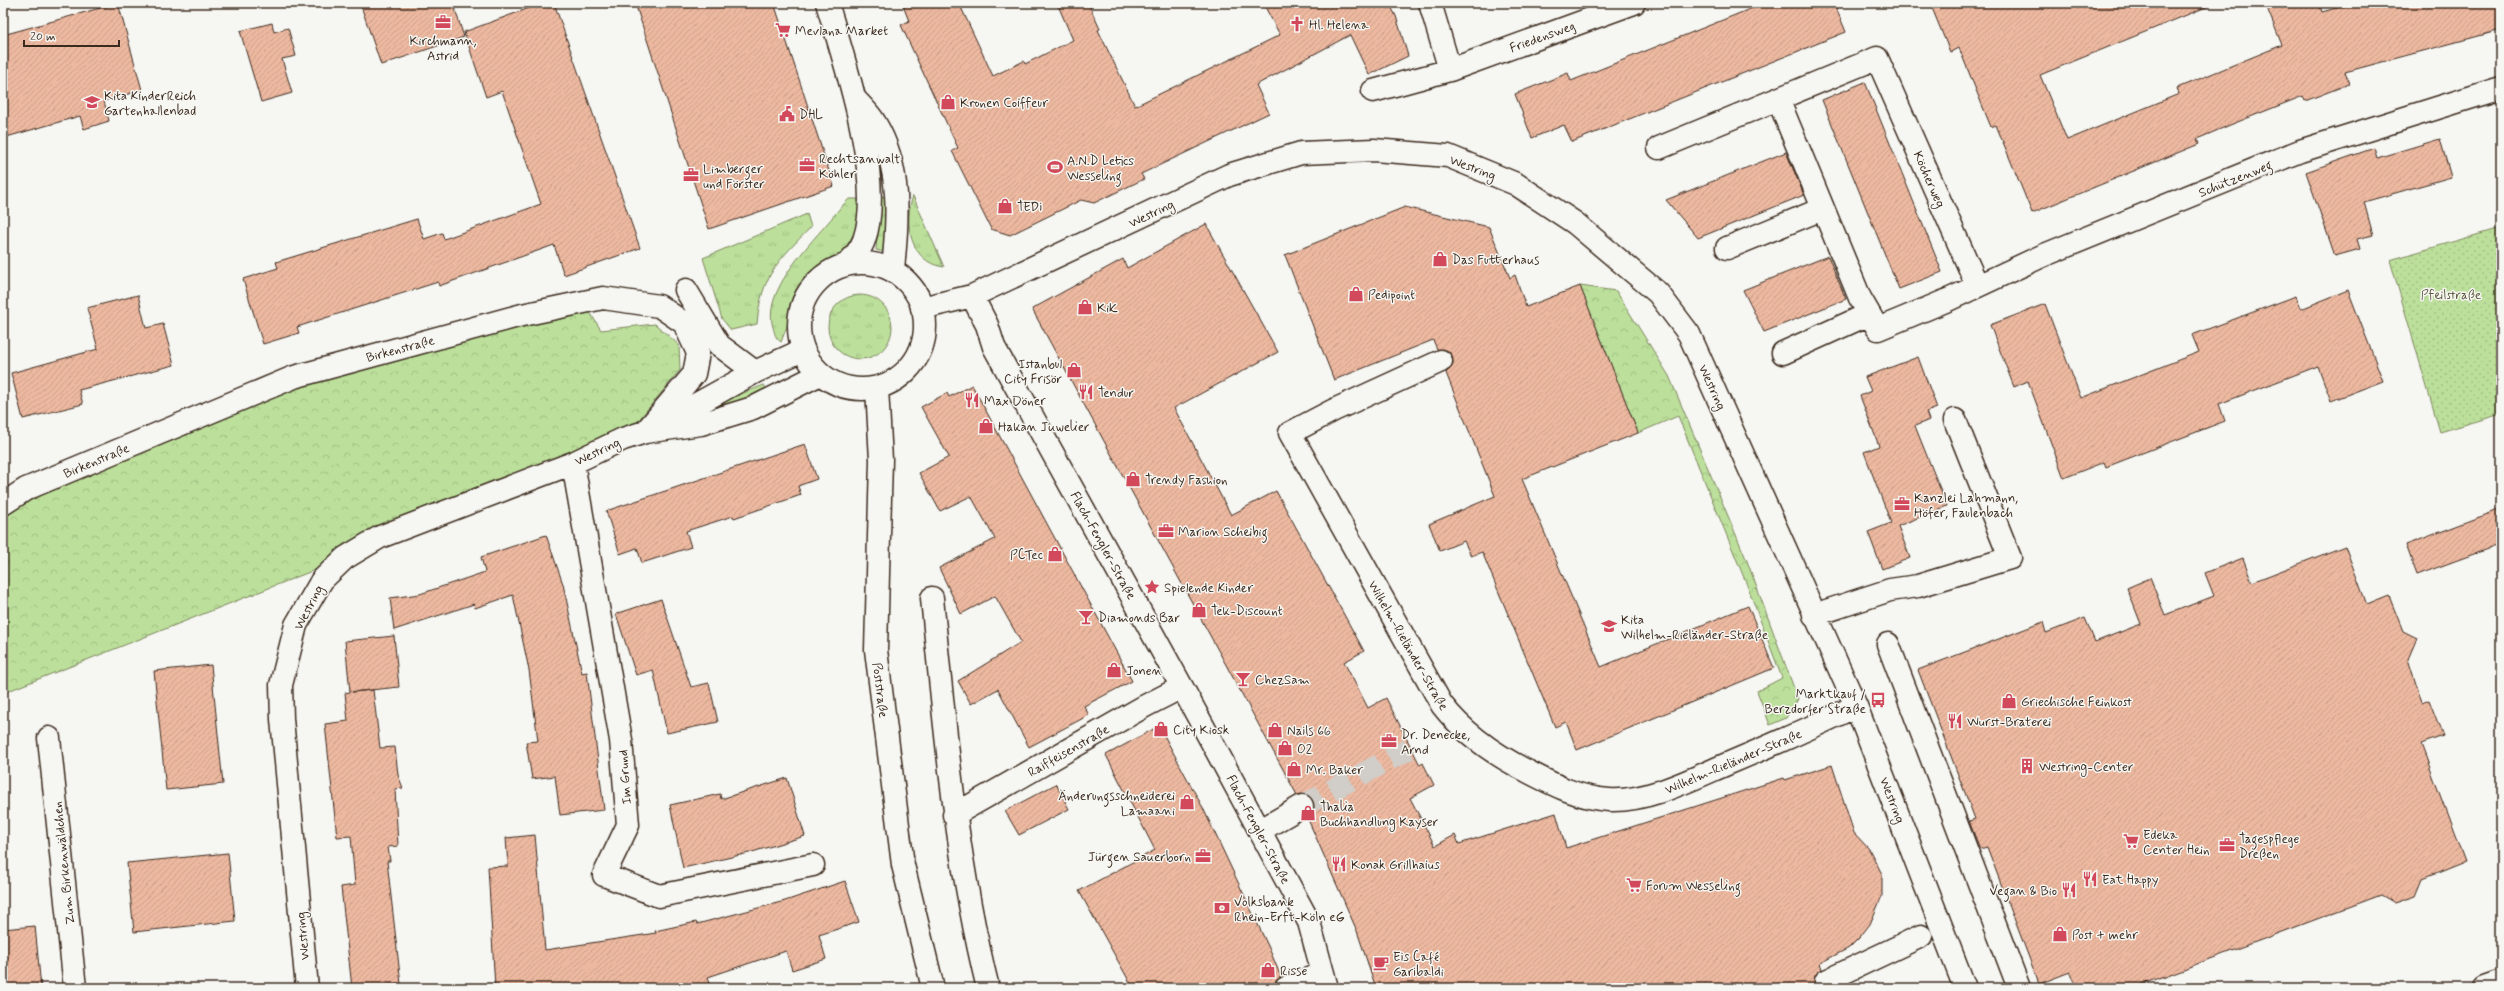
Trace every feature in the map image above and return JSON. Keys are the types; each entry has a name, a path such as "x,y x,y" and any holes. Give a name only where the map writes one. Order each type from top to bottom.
{"street":[{"path":"827,3 855,99 870,197 869,223 864,242 846,265"},
{"path":"1430,3 1450,70"},
{"name":"Friedensweg","path":"1373,91 1450,70 1634,3"},
{"name":"Köcherweg","path":"1659,148 1877,58 1977,286"},
{"name":"Schützenweg","path":"1977,286 2042,256 2300,151 2501,88"},
{"path":"1778,98 1822,209 1878,329 1977,286"},
{"path":"855,99 875,122 889,152 895,187 897,224 893,269"},
{"name":"Westring","path":"922,308 972,296 1229,175 1302,153 1374,150 1448,156 1516,184 1575,223 1658,292 1689,334 1856,706 1965,988"},
{"path":"1726,248 1822,209"},
{"path":"863,263 893,269 908,284 922,308 924,333 915,360 902,375 877,388 866,390 840,386 820,374 803,350 798,322 800,310 808,293 816,282 832,270 846,265 863,263"},
{"path":"686,290 719,345 755,372"},
{"name":"Flach-Fengler-Straße","path":"972,296 987,325 994,347 1182,687 1309,922 1325,981"},
{"name":"Birkenstraße","path":"3,504 26,489 294,377 522,315 603,298 629,300 659,306 684,323 698,353 694,374 645,432"},
{"path":"1783,352 1870,314"},
{"name":"Westring","path":"645,432 755,372 803,350"},
{"name":"Wilhelm-Rieländer-Straße","path":"1441,361 1334,410 1290,433 1442,705 1456,723 1512,763 1556,786 1587,797 1611,800 1661,793 1791,737 1856,706"},
{"name":"Westring","path":"307,988 282,720 281,685 296,625 307,602 322,580 344,558 380,537 573,463 623,439 645,432 701,424 753,408 820,374"},
{"name":"Poststraße","path":"877,388 881,460 876,650 903,865 933,988"},
{"path":"1814,615 1890,590 1918,586 2010,558 1955,420"},
{"name":"Im Grund","path":"573,463 621,740 628,825 604,875 660,896 813,865"},
{"path":"932,598 954,815 974,929 988,988"},
{"path":"1888,644 2019,988"},
{"name":"Raiffeisenstraße","path":"954,815 1145,706 1182,687"},
{"name":"Zum Birkenwäldchen","path":"49,738 75,988"},
{"path":"1260,830 1302,806"},
{"path":"1826,981 1921,936"},
{"path":"1286,988 1325,981"},
{"path":"2484,988 2501,982"}],"green space":[{"path":"880,196 888,197 889,227 884,252 876,250"},
{"path":"913,196 944,267 932,264 923,258 912,240 909,229 909,218"},
{"path":"849,199 860,199 856,230 844,250 815,273 800,292 781,342 776,337 773,327 772,312 775,296 783,280 806,248"},
{"path":"807,214 811,227 781,259 767,280 759,307 757,324 731,330 722,319 703,258"},
{"name":"Pfeilstraße","path":"2497,229 2501,242 2501,414 2440,432 2390,260"},
{"path":"1580,286 1616,291 1669,376 1747,561 1798,699 1786,718 1770,725 1757,691 1782,678 1747,585 1678,416 1638,433"},
{"path":"860,295 878,301 886,309 892,327 886,345 878,353 860,359 842,353 834,345 828,327 834,309 842,301"},
{"path":"584,303 601,330 655,324 679,345 680,370 623,439 345,558 3,693 3,504 294,377"},
{"path":"764,385 768,391 705,417 702,409"}],"building":[{"path":"118,3 142,90 104,101 109,121 84,129 80,116 3,138 3,35"},
{"path":"360,3 453,3 464,37 381,65"},
{"path":"543,3 554,3 640,248 564,275 554,245 439,286 438,282 297,327 299,333 263,344 243,279 278,268 276,262 417,219 424,239 442,233 444,239 541,204 502,91 486,97 464,32"},
{"path":"635,3 774,3 834,186 709,229"},
{"path":"902,3 959,3 993,76 1024,61 1025,64 1073,40 1057,3 1088,3 1100,29 1098,30 1135,106 1280,35 1263,3 1389,3 1396,16 1408,56 1369,75 1350,35 1256,85 1269,113 1141,174 1144,179 1094,203 1081,200 1010,235 991,229 952,151 958,148 901,25 909,21"},
{"path":"1765,3 1834,3 1846,32 1572,142 1564,125 1532,138 1515,94 1568,73 1571,81"},
{"path":"1930,3 2216,3 2040,75 2067,140 2179,94 2177,88 2282,45 2265,3 2319,3 2322,12 2354,3 2501,3 2501,30 2345,72 2349,84 2305,101 2303,96 2230,125 2197,139 2199,144 2032,213 1996,125 1991,127 1959,48 1950,52"},
{"path":"272,23 274,32 288,28 296,56 282,59 292,93 261,102 240,31"},
{"path":"1865,82 1942,272 1899,289 1822,100"},
{"path":"2440,139 2451,177 2364,202 2373,235 2357,239 2360,249 2335,256 2306,172 2374,148 2377,158"},
{"path":"1786,152 1804,195 1698,238 1666,200"},
{"path":"1405,207 1489,227 1510,278 1515,275 1526,307 1580,286 1638,433 1522,479 1601,667 1748,606 1774,668 1577,750 1566,722 1555,727 1482,552 1471,556 1464,541 1440,551 1429,524 1495,496 1446,373 1453,363 1452,355 1448,351 1437,349 1433,340 1334,380 1285,255"},
{"path":"1206,224 1278,352 1174,408 1231,515 1276,491 1364,651 1344,662 1368,708 1386,698 1420,765 1423,763 1434,785 1410,798 1435,846 1455,835 1459,844 1556,813 1566,848 1784,778 1785,780 1832,765 1854,833 1869,849 1882,874 1882,896 1870,924 1860,937 1849,948 1820,963 1822,969 1816,974 1814,980 1816,988 1376,988 1357,931 1307,817 1313,812 1313,800 1308,795 1297,795 1032,309 1123,259 1127,268"},
{"path":"1828,256 1846,299 1764,332 1743,290"},
{"path":"2348,290 2383,381 2331,401 2318,366 2219,404 2225,421 2106,467 2104,462 2064,478 2028,381 2014,387 1990,325 2045,304 2081,398 2199,352 2192,335 2296,296 2301,309"},
{"path":"138,295 146,328 163,324 174,365 79,390 83,404 23,419 11,373 98,349 87,308"},
{"path":"1918,357 1937,408 1926,412 1929,420 1915,426 1947,506 1898,526 1910,558 1882,569 1868,532 1891,523 1864,452 1879,446 1860,396 1871,391 1865,377"},
{"path":"972,385 1132,681 1084,706 1089,715 1029,747 998,689 971,704 958,681 1021,642 995,596 961,614 939,568 995,539 971,496 940,511 919,473 949,457 921,407 947,393 949,397"},
{"path":"805,444 817,479 798,486 801,495 734,518 733,516 686,531 691,547 642,563 637,548 620,554 606,511"},
{"path":"2501,509 2501,544 2417,575 2406,545"},
{"path":"546,535 563,584 582,673 587,672 604,810 560,815 555,776 532,779 526,742 538,741 529,670 513,595 475,608 474,604 394,630 390,598 420,594 485,572 481,557"},
{"path":"2345,546 2367,605 2389,596 2403,631 2417,638 2408,659 2422,703 2429,700 2443,736 2421,744 2465,862 2423,879 2416,896 2395,903 2381,895 2133,988 2078,988 2070,972 2039,984 1987,847 1980,849 1969,821 1975,819 1918,670 2043,622 2046,633 2085,618 2095,642 2141,624 2127,588 2150,578 2165,615 2214,596 2205,573 2243,558 2252,582"},
{"path":"661,599 691,687 709,683 718,722 667,733 653,670 636,675 616,614"},
{"path":"394,636 399,687 352,692 373,690 380,748 395,747 398,775 403,788 395,789 398,846 388,847 390,861 387,861 401,984 352,988 341,887 355,885 351,836 337,837 325,724 348,721 345,693 350,692 345,641"},
{"path":"211,665 223,784 166,790 154,671"},
{"path":"1159,726 1203,808 1269,948 1281,977 1276,981 1274,988 1133,988 1079,891 1155,850 1106,755"},
{"path":"787,778 805,836 749,853 683,868 670,805 720,794 721,799"},
{"path":"1056,784 1069,809 1019,835 1005,811"},
{"path":"535,835 545,950 656,933 655,931 696,922 697,924 785,901 845,881 859,922 819,935 826,959 792,970 786,951 708,977 711,988 495,988 488,867 508,866 506,838"},
{"path":"228,853 235,921 134,932 127,863"},
{"path":"35,926 41,988 3,988 3,929"}],"tunnel":[{"path":"1302,806 1411,748"}],"place":[{"name":"Kirchmann, Astrid","path":"443,22"},
{"name":"Hl. Helena","path":"1297,24"},
{"name":"Mevlana Market","path":"783,30"},
{"name":"Kita KinderReich Gartenhallenbad","path":"92,102"},
{"name":"Kronen Coiffeur","path":"948,102"},
{"name":"DHL","path":"787,114"},
{"name":"Rechtsanwalt Köhler","path":"807,165"},
{"name":"A.N.D Letics Wesseling","path":"1055,167"},
{"name":"Limberger und Förster","path":"691,175"},
{"name":"TEDi","path":"1005,206"},
{"name":"Das Futterhaus","path":"1440,259"},
{"name":"Pedipoint","path":"1356,294"},
{"name":"KiK","path":"1085,307"},
{"name":"Istanbul City Frisör","path":"1074,370"},
{"name":"Tendur","path":"1086,392"},
{"name":"Max Döner","path":"972,400"},
{"name":"Hakan Juwelier","path":"986,426"},
{"name":"Trendy Fashion","path":"1133,479"},
{"name":"Kanzlei Lahmann, Höfer, Faulenbach","path":"1902,504"},
{"name":"Marion Scheibig","path":"1166,531"},
{"name":"PCTec","path":"1055,554"},
{"name":"Spielende Kinder","path":"1152,587"},
{"name":"Tek-Discount","path":"1199,610"},
{"name":"Diamonds Bar","path":"1086,617"},
{"name":"Kita Wilhelm-Rieländer-Straße","path":"1609,626"},
{"name":"Jonen","path":"1114,670"},
{"name":"ChezSam","path":"1243,679"},
{"name":"Marktkauf / Berzdorfer Straße","path":"1878,700"},
{"name":"Griechische Feinkost","path":"2009,701"},
{"name":"Wurst-Braterei","path":"1955,721"},
{"name":"City Kiosk","path":"1161,729"},
{"name":"Nails 66","path":"1275,730"},
{"name":"Dr. Denecke, Arnd","path":"1389,741"},
{"name":"O2","path":"1285,748"},
{"name":"Westring-Center","path":"2027,766"},
{"name":"Mr. Baker","path":"1294,769"},
{"name":"Änderungsschneiderei Lamaani","path":"1187,802"},
{"name":"Thalia Buchhandlung Kayser","path":"1308,813"},
{"name":"Edeka Center Hein","path":"2131,841"},
{"name":"Tagespflege Dreßen","path":"2227,845"},
{"name":"Jürgen Sauerborn","path":"1203,856"},
{"name":"Konak Grillhaius","path":"1339,864"},
{"name":"Eat Happy","path":"2090,879"},
{"name":"Forum Wesseling","path":"1634,885"},
{"name":"Vegan & Bio","path":"2069,890"},
{"name":"Volksbank Rhein-Erft-Köln eG","path":"1222,908"},
{"name":"Post + mehr","path":"2060,934"},
{"name":"Eis Café Garibaldi","path":"1381,963"},
{"name":"Risse","path":"1268,970"}]}
